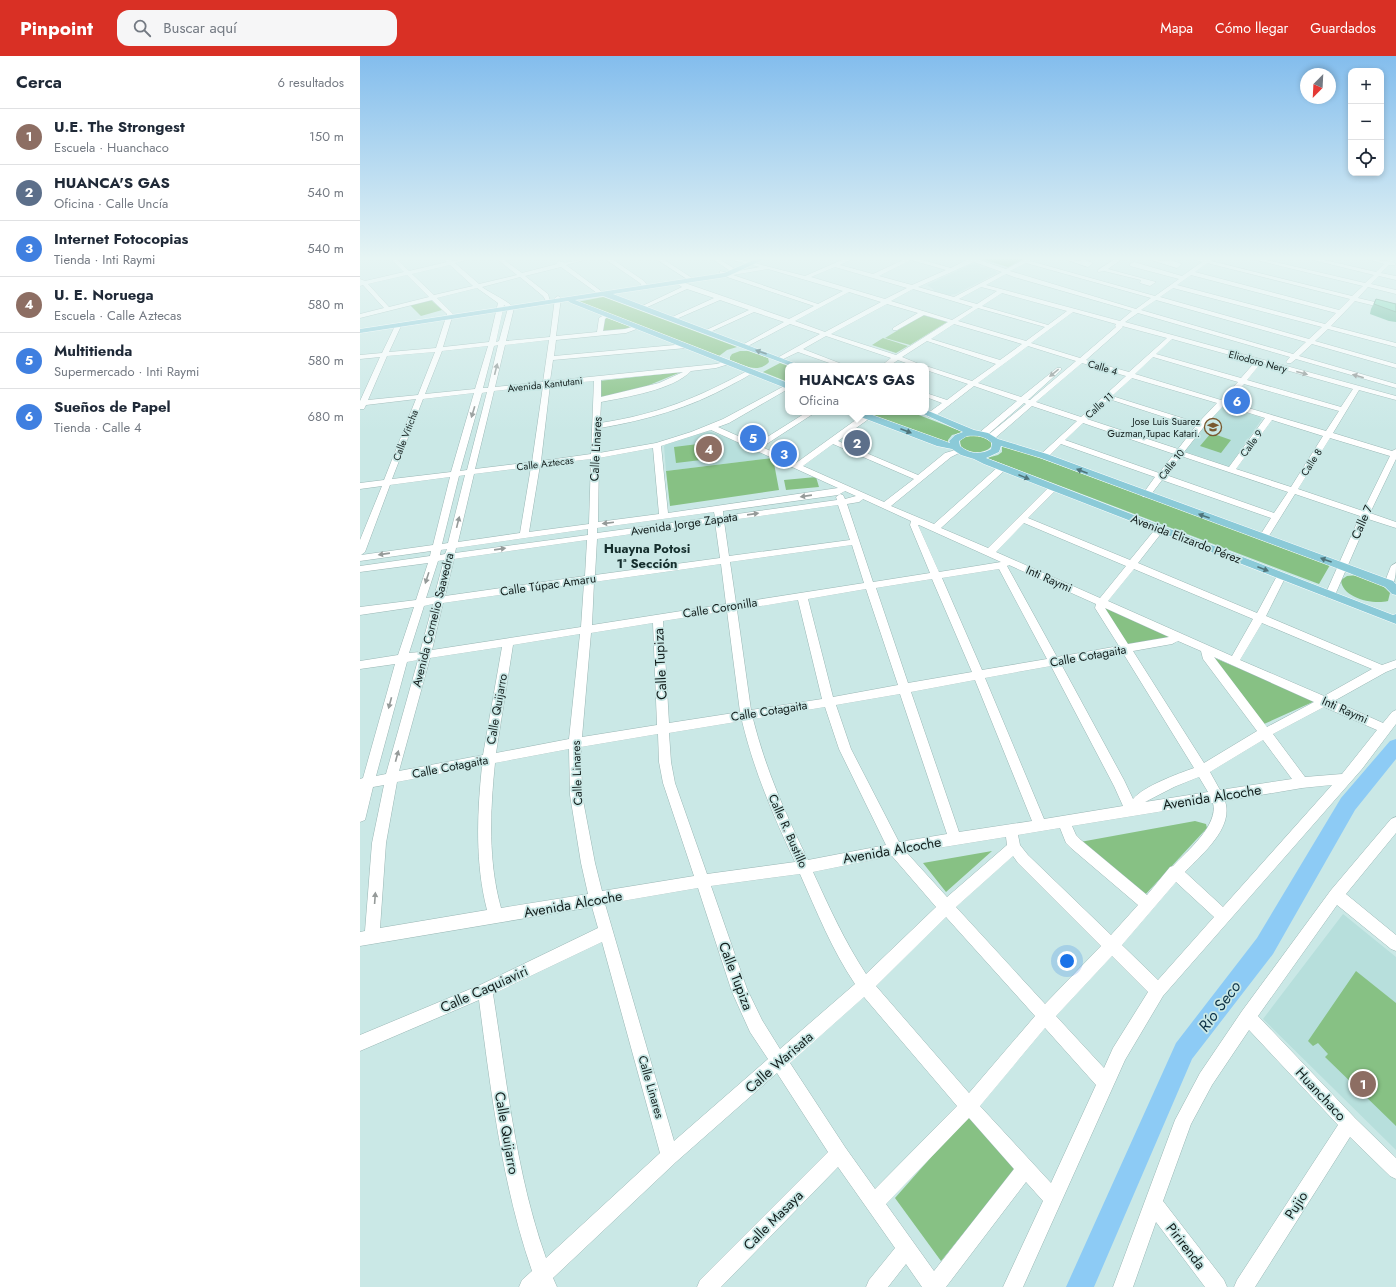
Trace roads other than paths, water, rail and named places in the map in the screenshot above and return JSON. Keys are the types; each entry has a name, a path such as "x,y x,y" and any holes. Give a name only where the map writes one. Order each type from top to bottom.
{"main road":[{"path":"360,328 446,316"},
{"path":"360,331 398,326 447,316"},
{"path":"611,316 785,385"},
{"path":"665,316 790,363"},
{"path":"721,360 728,351 744,346"},
{"path":"751,371 768,367 779,359"},
{"path":"929,415 964,428 972,433 990,437 1044,456 1146,495 1343,566 1392,587"},
{"path":"867,416 957,449"},
{"path":"957,449 954,443 958,437 972,433"},
{"path":"976,456 988,455 994,452 997,448 990,437"},
{"name":"Avenida Elizardo Pérez","path":"957,449 1053,488 1396,619"}],"street":[{"name":"Calle Viticha","path":"360,552 439,348 449,316"},
{"name":"Avenida Cornelio Saavedra","path":"366,938 379,843 391,779 425,655 491,390 502,316"},
{"path":"524,535 536,464 556,316"},
{"path":"600,333 602,318 605,316"},
{"path":"672,319 678,316"},
{"path":"706,332 739,316"},
{"path":"772,316 912,363"},
{"path":"744,346 799,316"},
{"path":"779,359 859,316"},
{"path":"895,329 917,316"},
{"name":"Calle 4","path":"934,316 1270,417 1396,453"},
{"path":"889,363 962,316"},
{"path":"1016,316 1050,326"},
{"path":"929,413 948,402 1063,316"},
{"name":"Eliodoro Nery","path":"1092,316 1119,325 1171,337 1396,398"},
{"path":"990,437 1022,400 1111,327 1119,325 1129,316"},
{"name":"Eliodoro Nery","path":"1155,316 1396,386"},
{"path":"1221,316 1396,366"},
{"path":"1290,316 1396,345"},
{"path":"1283,368 1336,316"},
{"path":"990,437 1119,328 1119,325"},
{"path":"361,405 398,326"},
{"path":"360,357 439,348 626,331 639,328"},
{"name":"Calle 11","path":"1044,456 1109,397 1171,337"},
{"path":"926,339 1001,363"},
{"name":"Avenida Cornelio Saavedra","path":"360,816 364,783 434,559 454,474 479,391 498,343"},
{"path":"551,358 686,346"},
{"path":"797,349 836,363"},
{"path":"1152,355 1343,410"},
{"name":"Calle 10","path":"1146,495 1200,426 1259,361"},
{"name":"Avenida Kantutani","path":"361,405 729,363"},
{"path":"598,400 648,389 683,375 689,368"},
{"path":"929,369 1231,470 1293,489 1396,525"},
{"path":"597,426 638,419 685,404 709,394 751,371"},
{"name":"Calle Linares","path":"598,378 597,426 586,630 575,743 576,795 588,863 597,900 670,1156"},
{"name":"Calle Aztecas","path":"360,486 595,456 657,445 712,427 747,410 785,388"},
{"name":"Calle 8","path":"1264,537 1357,388"},
{"path":"929,396 948,402"},
{"path":"1109,397 1200,426"},
{"path":"756,448 807,415"},
{"path":"796,467 867,416"},
{"name":"Calle 9","path":"1231,470 1270,417"},
{"name":"Inti Raymi","path":"712,427 841,490 862,496 936,528 990,552 1005,563 1102,602 1386,729"},
{"path":"832,441 919,478"},
{"path":"1060,441 1276,517"},
{"path":"657,445 664,516"},
{"path":"885,506 948,454 957,449"},
{"name":"Calle 7","path":"1330,595 1365,514 1396,453"},
{"path":"936,528 1002,468"},
{"path":"990,552 1053,488"},
{"path":"841,490 855,542 955,839"},
{"name":"Avenida Jorge Zapata","path":"360,569 434,559 592,531 664,516 719,514 841,490"},
{"name":"Avenida Jorge Zapata","path":"360,558 524,535 592,531 719,514 843,502 856,500 862,496"},
{"name":"Calle R. Bustillo","path":"719,514 746,715 753,743 775,806 829,924 846,957 866,986 969,1106 1053,1199"},
{"path":"1023,519 1382,669"},
{"path":"916,520 914,525 937,575 1040,825"},
{"path":"875,1202 969,1106 1045,1016 1112,945 1175,872 1215,829 1221,810 1202,770 1100,608 1102,602 1160,529"},
{"name":"Calle Túpac Amaru","path":"360,611 855,542"},
{"path":"1005,563 1054,662 1120,784 1131,810 1141,798 1170,783 1202,770 1264,733 1280,726 1382,669 1396,664"},
{"name":"Calle Coronilla","path":"360,665 508,643 1005,563"},
{"path":"1392,587 1396,566"},
{"path":"1234,661 1260,617 1281,576"},
{"path":"802,595 829,702 845,749 894,849 1106,1083"},
{"name":"Calle Tupiza","path":"658,619 665,762 669,783 740,992 756,1026 779,1062 839,1153 934,1287"},
{"name":"Calle Cotagaita","path":"364,783 575,743 979,676 1172,640 1177,636"},
{"name":"Calle Quijarro","path":"496,917 486,871 484,826 488,760 508,643"},
{"path":"1207,649 1207,656 1302,783"},
{"path":"1013,1287 1119,1054 1158,991 1344,779 1358,765 1396,715"},
{"name":"Avenida Alcoche","path":"366,938 703,881 804,867 894,849 1131,810 1302,783 1344,779"},
{"path":"1064,821 1071,839 1076,844 1148,904"},
{"path":"1123,1287 1184,1120 1206,1079 1248,1017 1336,895 1396,823"},
{"path":"1011,830 1014,847 1023,859 1158,991"},
{"name":"Calle Warisata","path":"540,1283 670,1156 866,986 946,907 1014,847"},
{"path":"1175,872 1223,916"},
{"path":"1336,895 1396,944"},
{"name":"Calle Caquiaviri","path":"360,1043 485,990 606,932"},
{"name":"Calle Quijarro","path":"485,990 516,1188 540,1283"},
{"name":"Huanchaco","path":"1248,1017 1349,1124 1396,1170"},
{"name":"Pujio","path":"1244,1287 1349,1124"},
{"name":"Calle Masaya","path":"707,1287 839,1153"},
{"path":"934,1287 1026,1168"},
{"name":"Pirirenda","path":"1154,1204 1217,1287"},
{"path":"876,1287 906,1249"}],"waterway":[{"name":"Río Seco","path":"1080,1287 1184,1051 1265,946 1348,804 1396,746"}],"place":[{"name":"Sueños de Papel","path":"1237,401"},
{"name":"Jose Luis Suarez Guzman,Tupac Katari.","path":"1213,427"},
{"name":"Multitienda","path":"753,438"},
{"name":"HUANCA'S GAS","path":"857,443"},
{"name":"U. E. Noruega","path":"709,449"},
{"name":"Internet Fotocopias","path":"784,454"},
{"name":"U.E. The Strongest","path":"1363,1084"}],"district":[{"name":"Huayna Potosi 1ª Sección","path":"647,556"}]}
